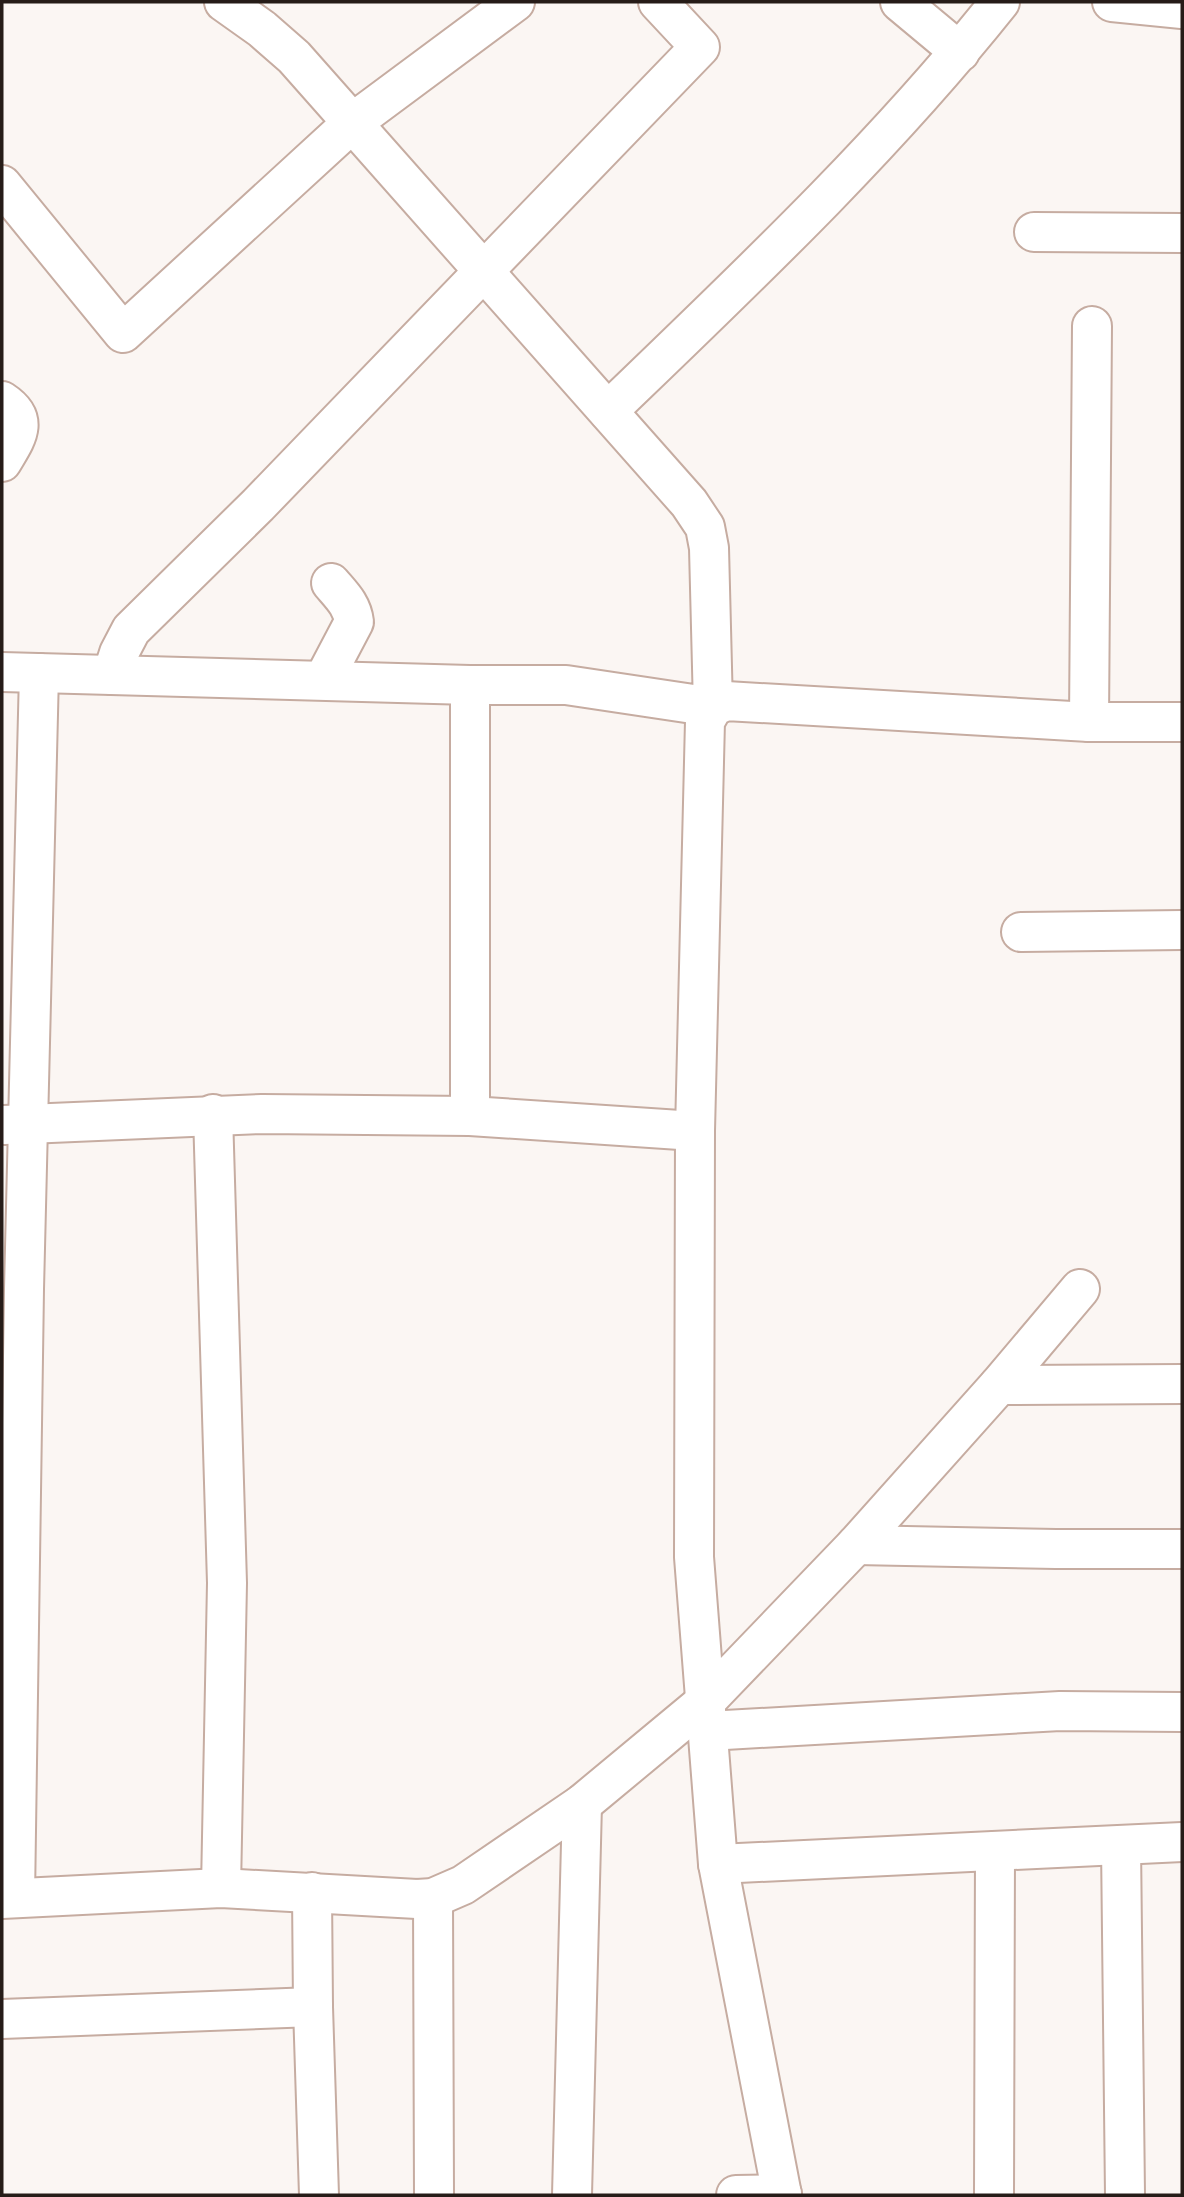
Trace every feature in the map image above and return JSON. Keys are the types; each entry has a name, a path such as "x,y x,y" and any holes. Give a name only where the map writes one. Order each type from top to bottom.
{"street":[{"path":"224,2 262,29 294,57 690,503 705,527 709,548 713,707 705,721 703,738 695,1131 694,1557 718,1864 782,2195 736,2195"},
{"path":"2,185 123,333 352,123 515,2"},
{"path":"112,675 131,629 258,505 700,47 658,2"},
{"path":"900,2 960,52"},
{"path":"608,411 803,223 960,52 1000,2"},
{"path":"1112,2 1182,9"},
{"path":"1034,232 1182,233"},
{"path":"1089,722 1092,326"},
{"path":"2,401 11,407 19,420 18,436 2,463"},
{"path":"324,679 354,622 353,612 347,601 331,583"},
{"path":"1080,1289 999,1385 707,1716 463,1885 433,1898 417,1899 221,1888 9,1899 20,673 324,679 470,685 566,685 713,707 726,701 1089,722 1182,722"},
{"path":"470,685 470,1116"},
{"path":"1021,932 1182,930"},
{"path":"15,1125 213,1114 470,1116 695,1131"},
{"path":"213,1114 227,1583 221,1888"},
{"path":"999,1385 1182,1384"},
{"path":"856,1545 1182,1549"},
{"path":"707,1716 1182,1712"},
{"path":"572,2195 582,1804"},
{"path":"718,1864 1182,1842"},
{"path":"1121,1845 1125,2195"},
{"path":"994,2195 995,1851"},
{"path":"312,1892 319,2195"},
{"path":"433,1898 434,2195"},
{"path":"2,2019 313,2007"}]}
